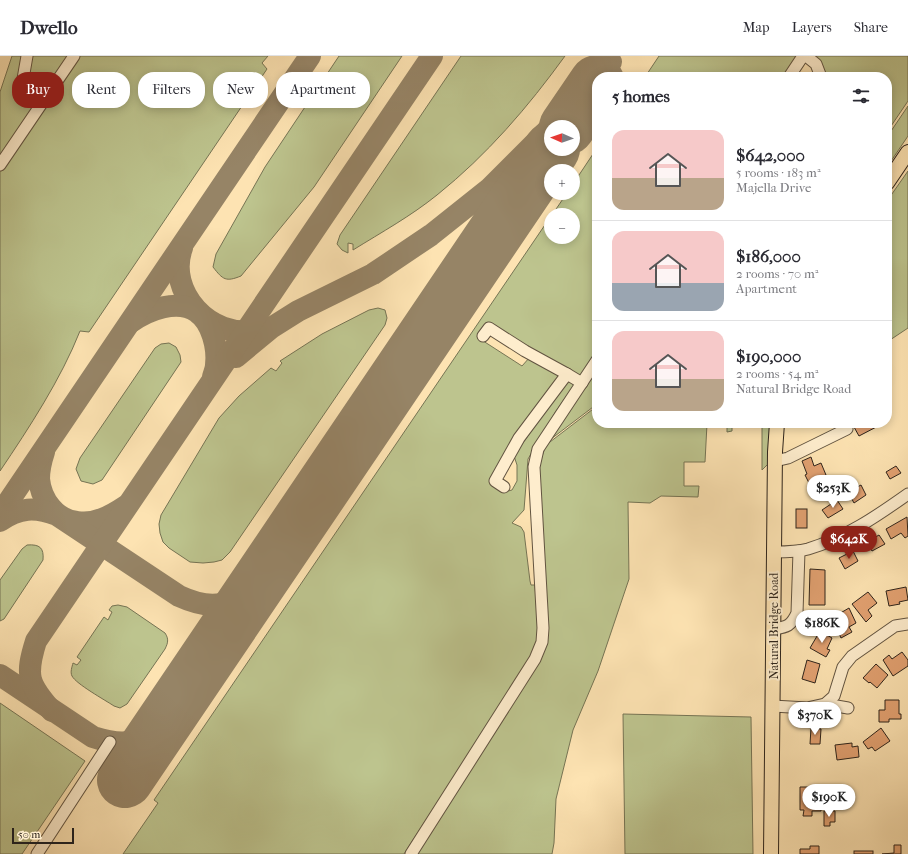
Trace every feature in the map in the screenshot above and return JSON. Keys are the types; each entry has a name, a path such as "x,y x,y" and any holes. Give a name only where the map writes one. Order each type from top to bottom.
{"main road":[{"path":"892,176 908,152"},
{"name":"Natural Bridge Road","path":"771,854 775,461 777,428"}],"street":[{"path":"24,72 27,56"},
{"path":"63,72 74,56"},
{"path":"793,72 805,56 816,64 819,72"},
{"path":"0,165 39,108"},
{"path":"483,336 488,328 582,383"},
{"path":"411,854 535,659 542,642 543,628 534,468 538,449 592,368"},
{"path":"504,487 495,481 519,438 567,374"},
{"path":"775,461 788,458 847,429"},
{"path":"774,552 799,551 808,549 848,532 874,518 908,494"},
{"path":"774,629 786,628 793,621 797,613 799,551"},
{"path":"825,704 834,696 843,667 852,656 895,626 908,624"},
{"path":"773,706 807,708 825,704 848,708"},
{"path":"37,854 110,742"}],"green space":[{"path":"12,56 22,56 26,72 12,72 12,108 33,109 0,158 0,92"},
{"path":"31,56 68,56 57,72 28,72"},
{"path":"78,56 268,56 262,63 267,69 265,72 213,72 213,108 241,108 89,332 80,331 64,367 54,385 0,471 0,171 43,108 64,108 64,77"},
{"path":"339,56 402,56 370,104 370,72 328,72"},
{"path":"461,56 565,56 506,130 455,180 427,203 396,224 353,250 353,244 348,243 348,253 342,250 337,244 340,235"},
{"path":"659,56 799,56 788,72 648,72"},
{"path":"814,56 908,56 908,101 892,125 892,72 821,72"},
{"path":"908,106 908,136 892,160 892,130"},
{"path":"304,108 367,108 314,187 241,276 232,279 225,279 219,275 213,267 216,254 265,167"},
{"path":"592,156 592,359 582,374 576,376 488,323 477,337 522,366 530,357 562,375 504,457 490,482 504,492 512,490 517,481 517,465 514,456 556,395 568,381 575,384 556,411 528,459 524,510 512,523 521,527 524,532 530,581 531,585 535,585 538,628 537,641 530,658 404,854 123,854 158,803 154,800 544,226 544,244 580,244 580,208 557,208 562,200 580,200 580,174"},
{"path":"908,171 908,328 892,339 892,194"},
{"path":"378,308 385,310 387,318 385,325 230,552 222,560 203,563 190,562 169,548 163,542 160,533 159,524 161,515 219,418 239,396 271,368 276,371 282,363 280,361 322,334 369,310"},
{"path":"169,343 176,347 180,355 181,362 102,480 93,484 81,481 76,469 80,458 155,348 161,344"},
{"path":"592,375 592,408 551,439"},
{"path":"592,410 592,428 707,428 705,462 684,462 684,486 699,486 698,497 661,496 650,503 628,502 629,579 598,671 573,730 556,799 552,854 417,854 542,653 539,465 546,445"},
{"path":"727,428 732,428 732,431 727,432"},
{"path":"762,428 771,428 768,464 762,470"},
{"path":"27,545 38,546 43,552 43,560 4,619 0,621 0,580 22,549"},
{"path":"118,605 127,607 165,633 168,641 165,649 127,704 120,708 114,706 85,687 72,676 71,673 73,663 77,665 81,660 77,657 104,617 108,620 112,612 109,610 112,606"},
{"path":"0,703 85,761 22,854 0,854"},
{"path":"623,714 751,717 753,854 625,854"}],"building":[{"path":"855,428 874,428 859,436"},
{"path":"811,457 814,466 821,463 826,475 809,483 805,475 807,474 802,461"},
{"path":"896,466 901,473 890,479 886,472"},
{"path":"861,485 866,495 854,503 848,492"},
{"path":"837,500 843,509 828,518 822,510"},
{"path":"796,509 807,509 807,528 796,528"},
{"path":"907,517 908,536 905,538 901,533 891,539 886,529"},
{"path":"879,535 885,544 872,551 867,542"},
{"path":"853,551 858,561 845,569 839,558"},
{"path":"810,569 825,570 825,605 809,605"},
{"path":"906,587 908,600 899,602 900,604 889,606 886,591"},
{"path":"868,592 877,603 868,610 872,616 866,622 852,604"},
{"path":"849,608 856,623 849,627 852,632 841,638 832,618"},
{"path":"820,631 832,638 827,649 830,650 826,657 810,648"},
{"path":"902,652 908,660 908,666 893,676 883,660 889,655 892,659"},
{"path":"807,660 820,664 815,683 802,679"},
{"path":"876,664 888,675 877,688 863,678"},
{"path":"885,700 899,700 899,714 901,714 901,719 889,719 889,722 879,722 879,710 885,710"},
{"path":"811,728 821,729 820,744 810,744"},
{"path":"881,728 890,741 875,751 872,747 868,749 863,742"},
{"path":"852,743 852,747 858,746 859,757 837,760 835,745"},
{"path":"800,787 822,787 822,793 832,793 832,800 821,800 821,811 812,811 812,816 803,816 804,810 800,810"},
{"path":"824,811 835,811 835,822 830,822 830,826 824,826"},
{"path":"894,845 901,845 901,854 882,854 894,853"},
{"path":"810,846 819,846 819,854 800,854 800,849 810,849"},
{"path":"854,851 873,851 873,854 854,854"}],"taxiway":[{"path":"0,514 310,56"},
{"path":"52,711 38,694 31,679 30,663 36,641 432,56"},
{"path":"602,72 611,62"},
{"path":"236,357 271,328 298,311 373,274 431,235 490,188 544,134 592,82"},
{"path":"182,248 179,265 180,281 187,296 196,309 209,320 223,328 239,331 256,330"},
{"path":"131,322 146,313 163,307 181,306 197,312 207,322 215,343 216,368 213,377"},
{"path":"44,452 39,472 40,487 51,508 62,517 84,523 96,521 103,519 126,506"},
{"path":"0,521 14,513 28,510 49,512 57,515 179,596 203,604 223,604 232,600 241,595 261,578"},
{"path":"0,675 93,737 114,742 130,742 137,740 163,724"}],"runway":[{"path":"572,120 592,90"},
{"path":"125,780 547,156"}]}
